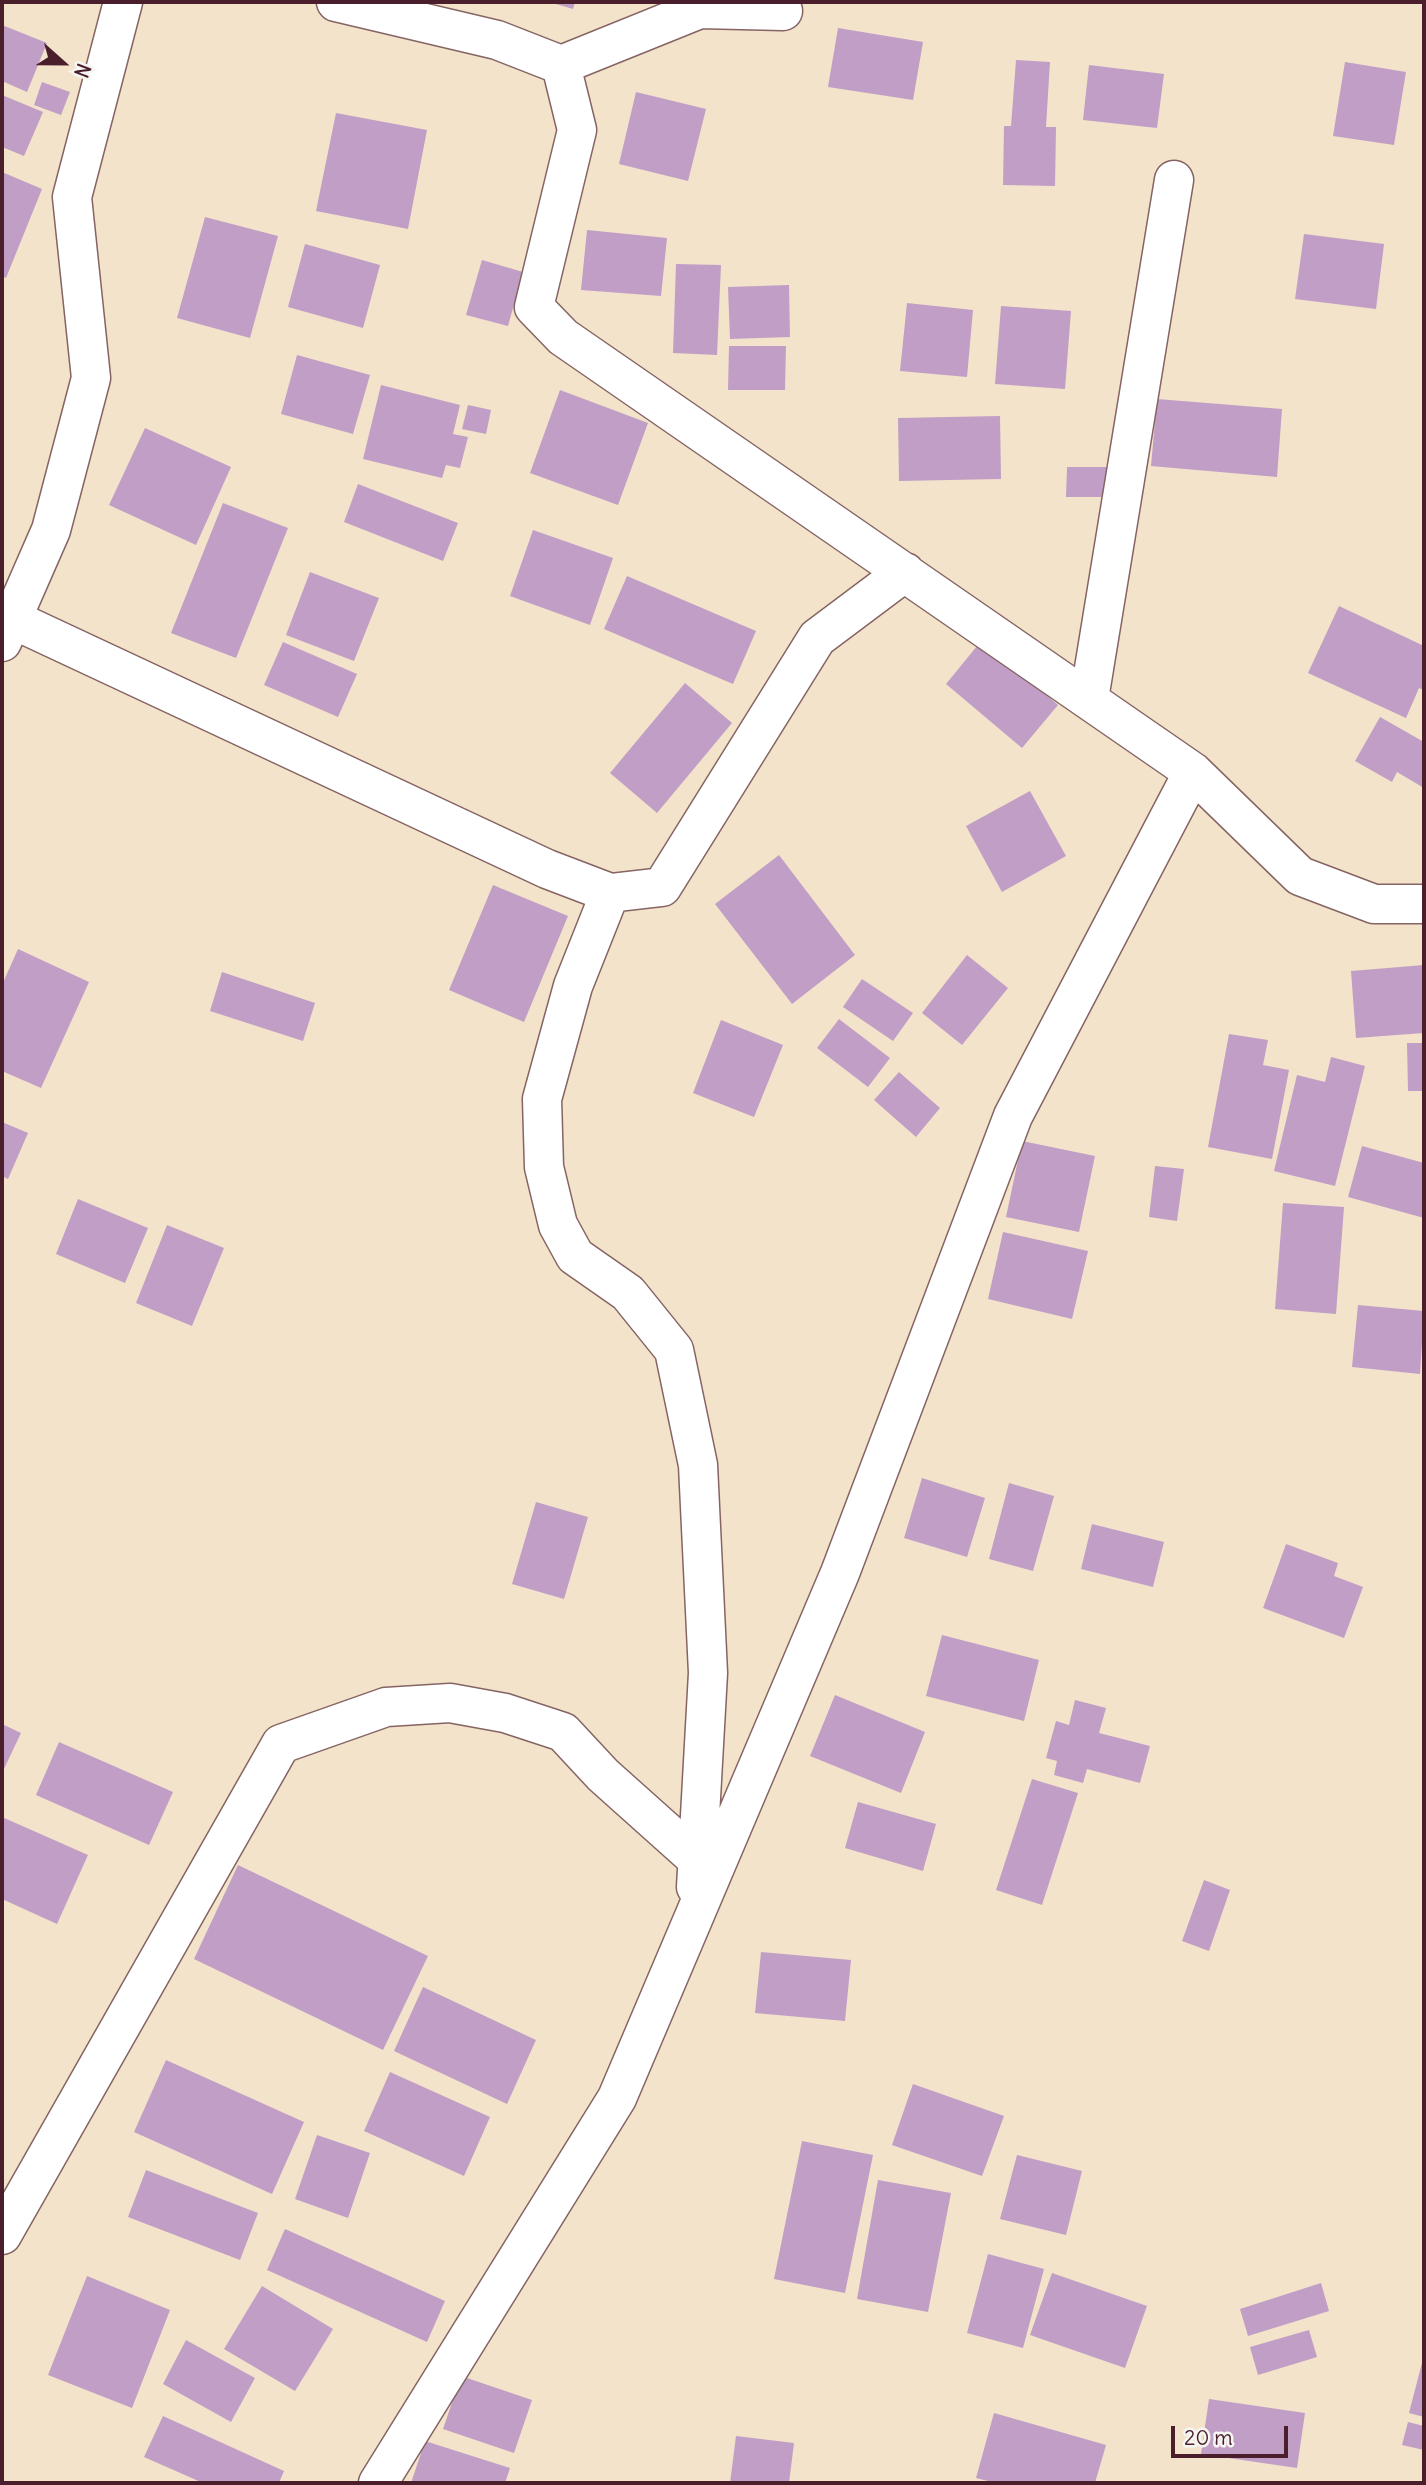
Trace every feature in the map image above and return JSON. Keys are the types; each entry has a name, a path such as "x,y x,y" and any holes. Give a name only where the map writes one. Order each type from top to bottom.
{"street":[{"path":"123,2 72,197 91,378 51,530 7,631 547,869 610,893 662,887 817,638 905,572"},
{"path":"336,2 497,40 561,65 700,9 783,11"},
{"path":"561,65 577,130 534,307 563,337 1193,772 1300,876 1374,904 1424,904"},
{"path":"1089,699 1174,180"},
{"path":"378,2483 617,2098 840,1573 1013,1116 1193,772"},
{"path":"610,893 572,986 542,1099 544,1167 558,1225 575,1256 628,1293 674,1350 698,1465 708,1673 695,1915"},
{"path":"2,2235 281,1744 386,1707 450,1703 505,1713 562,1732 603,1775 698,1860"}],"building":[{"path":"549,2 575,2 573,9"},
{"path":"2,25 47,43 27,92 2,81"},
{"path":"838,28 923,42 913,100 828,87"},
{"path":"1016,60 1050,62 1046,127 1056,127 1055,186 1003,185 1004,126 1011,126"},
{"path":"1345,62 1406,72 1394,145 1333,136"},
{"path":"1089,65 1164,74 1157,128 1083,120"},
{"path":"42,82 70,92 61,115 34,105"},
{"path":"636,92 706,109 688,181 619,164"},
{"path":"2,95 43,112 24,156 2,147"},
{"path":"336,113 427,130 408,229 316,211"},
{"path":"2,172 42,189 6,278 2,276"},
{"path":"205,217 278,236 250,338 177,318"},
{"path":"587,230 667,238 661,296 581,290"},
{"path":"1304,234 1384,244 1376,309 1295,299"},
{"path":"305,244 380,265 363,328 288,307"},
{"path":"482,260 523,272 508,326 466,315"},
{"path":"676,264 721,265 717,355 673,353"},
{"path":"789,285 790,337 730,339 728,287"},
{"path":"907,303 973,310 967,377 900,371"},
{"path":"1001,306 1071,311 1065,389 995,384"},
{"path":"729,346 786,346 785,390 728,390"},
{"path":"297,355 370,375 353,434 281,414"},
{"path":"381,385 460,405 453,434 468,437 460,468 446,465 442,478 363,459"},
{"path":"560,390 648,423 618,505 530,473"},
{"path":"1157,399 1282,409 1277,477 1151,466"},
{"path":"468,405 491,410 486,434 462,429"},
{"path":"1000,416 1001,479 899,481 898,418"},
{"path":"145,428 231,467 196,545 109,505"},
{"path":"1067,467 1111,467 1111,497 1066,497"},
{"path":"358,484 458,523 443,561 344,522"},
{"path":"223,503 288,528 236,658 171,633"},
{"path":"533,530 613,558 590,625 510,596"},
{"path":"310,572 379,598 354,661 286,635"},
{"path":"627,576 756,631 733,684 604,629"},
{"path":"1339,606 1424,646 1424,690 1419,688 1406,718 1308,673"},
{"path":"982,640 1058,705 1022,748 946,684"},
{"path":"283,642 357,674 338,717 264,685"},
{"path":"685,683 732,723 657,813 610,773"},
{"path":"1380,717 1424,742 1424,788 1397,772 1392,782 1355,761"},
{"path":"1030,791 1066,856 1002,892 966,826"},
{"path":"779,855 855,955 792,1004 715,904"},
{"path":"493,885 568,916 524,1022 449,990"},
{"path":"18,949 89,982 41,1088 2,1071 2,985"},
{"path":"967,955 1008,988 962,1045 922,1013"},
{"path":"1424,965 1424,1033 1356,1038 1351,971"},
{"path":"222,972 315,1003 303,1041 210,1011"},
{"path":"862,979 913,1013 893,1041 843,1007"},
{"path":"839,1019 890,1058 868,1087 817,1048"},
{"path":"721,1020 783,1045 754,1117 693,1093"},
{"path":"1229,1034 1268,1040 1263,1065 1289,1070 1272,1159 1208,1147"},
{"path":"1407,1043 1424,1043 1424,1091 1408,1091"},
{"path":"1331,1057 1365,1066 1335,1186 1274,1171 1297,1075 1325,1082"},
{"path":"899,1072 940,1108 916,1137 874,1100"},
{"path":"2,1122 28,1133 8,1179 2,1176"},
{"path":"1022,1141 1095,1156 1079,1232 1006,1217"},
{"path":"1362,1146 1424,1163 1424,1218 1348,1197"},
{"path":"1155,1166 1184,1169 1177,1221 1149,1217"},
{"path":"78,1199 148,1228 125,1283 56,1254"},
{"path":"1283,1203 1344,1207 1336,1314 1275,1309"},
{"path":"167,1225 224,1248 192,1326 136,1303"},
{"path":"1003,1232 1088,1251 1072,1319 988,1299"},
{"path":"1358,1305 1424,1311 1420,1374 1352,1367"},
{"path":"922,1478 985,1498 967,1557 904,1538"},
{"path":"1009,1483 1054,1496 1033,1571 989,1559"},
{"path":"536,1502 588,1517 564,1599 512,1584"},
{"path":"1092,1524 1164,1542 1153,1587 1081,1569"},
{"path":"1286,1544 1338,1563 1334,1576 1363,1587 1344,1638 1263,1608"},
{"path":"942,1635 1039,1660 1024,1721 926,1696"},
{"path":"835,1695 925,1732 901,1793 810,1756"},
{"path":"1075,1700 1106,1708 1099,1733 1150,1746 1140,1783 1087,1769 1083,1783 1054,1775 1057,1761 1046,1758 1056,1721 1069,1725"},
{"path":"2,1724 21,1733 2,1773"},
{"path":"59,1742 173,1792 149,1845 36,1795"},
{"path":"1032,1779 1078,1793 1042,1905 996,1890"},
{"path":"858,1802 936,1824 923,1871 845,1848"},
{"path":"2,1817 88,1855 57,1924 2,1899"},
{"path":"238,1865 428,1956 383,2050 194,1959"},
{"path":"1204,1880 1230,1890 1209,1951 1182,1941"},
{"path":"761,1952 851,1960 845,2021 755,2013"},
{"path":"423,1987 536,2040 507,2104 394,2051"},
{"path":"166,2060 304,2122 272,2194 134,2132"},
{"path":"390,2072 490,2117 464,2176 364,2131"},
{"path":"913,2084 1004,2116 982,2176 892,2145"},
{"path":"317,2135 370,2153 348,2218 295,2199"},
{"path":"802,2141 873,2155 845,2293 774,2279"},
{"path":"1017,2155 1082,2171 1066,2235 1000,2219"},
{"path":"146,2170 258,2213 240,2260 128,2217"},
{"path":"878,2180 951,2193 928,2312 857,2299"},
{"path":"285,2229 445,2301 427,2342 267,2270"},
{"path":"988,2254 1044,2269 1023,2348 967,2333"},
{"path":"1052,2273 1147,2306 1125,2368 1030,2335"},
{"path":"87,2276 170,2310 132,2408 48,2375"},
{"path":"1321,2283 1329,2311 1248,2336 1240,2309"},
{"path":"262,2286 333,2329 295,2391 224,2349"},
{"path":"1309,2330 1317,2357 1258,2375 1250,2347"},
{"path":"186,2340 255,2378 231,2422 163,2384"},
{"path":"1424,2355 1424,2417 1409,2413"},
{"path":"461,2376 532,2400 514,2453 443,2429"},
{"path":"1209,2399 1305,2413 1297,2468 1201,2454"},
{"path":"994,2413 1106,2445 1095,2483 996,2483 976,2478"},
{"path":"163,2416 284,2471 279,2483 203,2483 144,2457"},
{"path":"1408,2422 1424,2426 1424,2450 1402,2445"},
{"path":"736,2436 794,2443 789,2483 730,2483"},
{"path":"425,2441 510,2468 505,2483 411,2483"}]}
